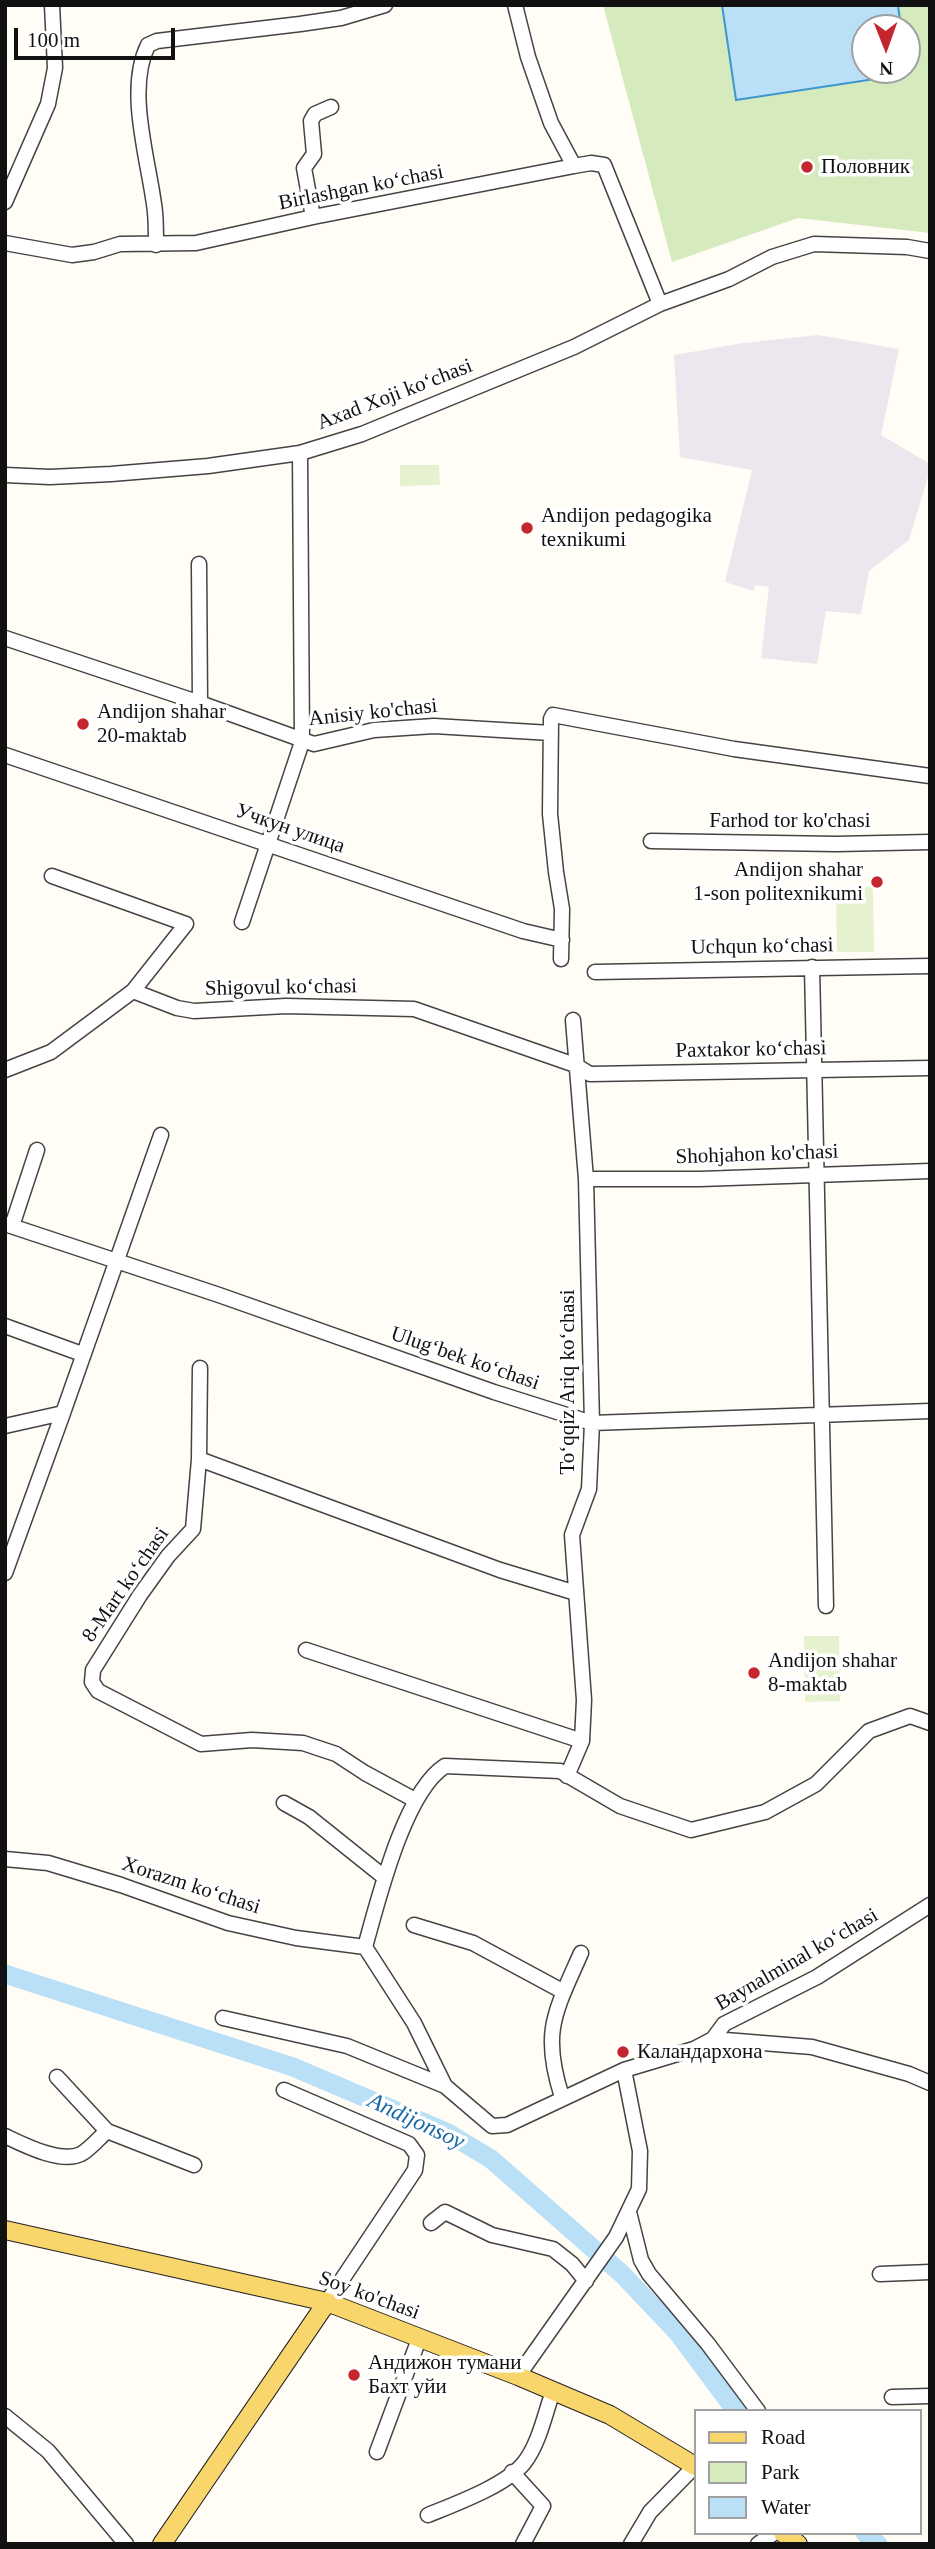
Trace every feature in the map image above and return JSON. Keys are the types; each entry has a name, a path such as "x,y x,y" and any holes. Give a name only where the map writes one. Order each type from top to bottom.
{"main road":[{"name":"Soy ko'chasi","path":"5,2230 327,2302 518,2376 610,2416 694,2465"},
{"path":"162,2544 327,2302"}],"street":[{"path":"5,202 48,104 55,68 51,5"},
{"path":"156,245 155,213 141,130 139,95 143,55 148,45 158,41 341,18 385,5"},
{"path":"515,5 528,57 551,122 574,166"},
{"path":"313,217 304,168 314,155 311,121 315,114 331,107"},
{"name":"Birlashgan koʻchasi","path":"5,243 72,255 120,244 196,243 313,217 591,163 604,165 660,304"},
{"name":"Axad Xoji koʻchasi","path":"5,475 50,477 111,474 208,466 300,453 362,434 574,346 660,304 729,279 772,257 814,244 908,247 930,251"},
{"path":"242,922 302,742 300,453"},
{"path":"199,564 200,703"},
{"name":"Anisiy ko'chasi","path":"5,638 200,703 302,742 314,744 374,730 434,726 551,733"},
{"path":"561,959 562,909 550,814 553,715 734,749 930,776"},
{"name":"Учкун улица","path":"5,755 523,931 562,940"},
{"name":"Farhod tor ko'chasi","path":"651,841 836,844 930,842"},
{"path":"5,1070 51,1052 133,991 186,924 52,876"},
{"name":"Uchqun koʻchasi","path":"595,972 930,966"},
{"path":"812,967 825,1606"},
{"name":"Shigovul koʻchasi","path":"133,991 177,1008 194,1011 286,1006 414,1009 575,1065"},
{"name":"Toʻqqiz Ariq koʻchasi","path":"567,1776 582,1741 584,1700 572,1535 589,1489 592,1423 586,1179 573,1020"},
{"name":"Paxtakor koʻchasi","path":"575,1065 590,1074 930,1068"},
{"path":"5,1573 162,1135"},
{"path":"8,1225 37,1150"},
{"name":"Shohjahon ko'chasi","path":"586,1179 930,1171"},
{"name":"Ulugʻbek koʻchasi","path":"8,1225 313,1327 494,1392 592,1423 930,1411"},
{"path":"5,1326 82,1354"},
{"name":"8-Mart koʻchasi","path":"200,1368 200,1459 193,1529 168,1556 140,1595 93,1670 92,1682 98,1691 201,1744 252,1740 303,1743 336,1754 415,1800"},
{"path":"5,1426 63,1413"},
{"path":"200,1459 487,1566 576,1593"},
{"path":"544,1584 574,1569"},
{"path":"306,1650 582,1741"},
{"path":"445,2086 414,2023 365,1947 384,1877 415,1800 435,1772 453,1765 560,1770 620,1806 691,1830 765,1812 806,1790 816,1784 869,1731 910,1716 930,1723"},
{"path":"284,1803 309,1817 384,1877"},
{"name":"Xorazm koʻchasi","path":"5,1859 48,1863 121,1885 228,1923 296,1938 365,1947"},
{"name":"Baynalminal koʻchasi","path":"445,2086 492,2126 507,2125 624,2070 694,2049 713,2039 724,2024 817,1977 930,1905"},
{"path":"414,1925 473,1943 564,1992"},
{"path":"562,2097 550,2050 552,2024 581,1953"},
{"path":"223,2018 347,2046 445,2086"},
{"path":"713,2039 812,2047 909,2074 930,2083"},
{"path":"518,2376 616,2238 639,2189 640,2151 624,2070"},
{"path":"57,2077 107,2131 194,2165"},
{"path":"284,2090 409,2144 417,2155 415,2170 327,2302"},
{"path":"5,2136 39,2152 80,2155 107,2131"},
{"path":"431,2222 445,2212 492,2235 553,2249 589,2278"},
{"path":"629,2213 641,2260 649,2274 708,2344 757,2409"},
{"path":"880,2274 930,2273"},
{"path":"377,2452 419,2339"},
{"path":"428,2515 478,2495 523,2464 553,2391"},
{"path":"892,2397 930,2396"},
{"path":"5,2416 48,2451 126,2544"},
{"path":"631,2544 650,2512 694,2467"},
{"path":"512,2472 543,2506 523,2544"}],"shaded area":[{"path":"818,335 899,349 881,435 930,464 930,470 909,540 869,571 861,614 826,611 817,664 761,658 769,587 755,585 754,591 725,582 752,470 680,457 674,355 743,343"}],"green space":[{"path":"603,5 930,5 930,233 798,218 672,262"},
{"path":"400,465 439,465 440,485 400,486"},
{"path":"873,887 874,952 837,952 836,888"},
{"path":"804,1636 839,1636 840,1701 805,1702"}],"water":[{"path":"722,5 898,5 899,14 851,14 851,83 736,100"}],"waterway":[{"name":"Andijonsoy","path":"5,1974 293,2067 446,2132 491,2159 622,2274 678,2333 735,2409"},
{"name":"Andijonsoy","path":"867,2535 878,2544"}],"place":[{"name":"Половник","path":"807,167"},
{"name":"Andijon pedagogika texnikumi","path":"527,528"},
{"name":"Andijon shahar 20-maktab","path":"83,724"},
{"name":"Andijon shahar 1-son politexnikumi","path":"877,882"},
{"name":"Andijon shahar 8-maktab","path":"754,1673"},
{"name":"Каландархона","path":"623,2052"},
{"name":"Андижон тумани Бахт уйи","path":"354,2375"}]}
